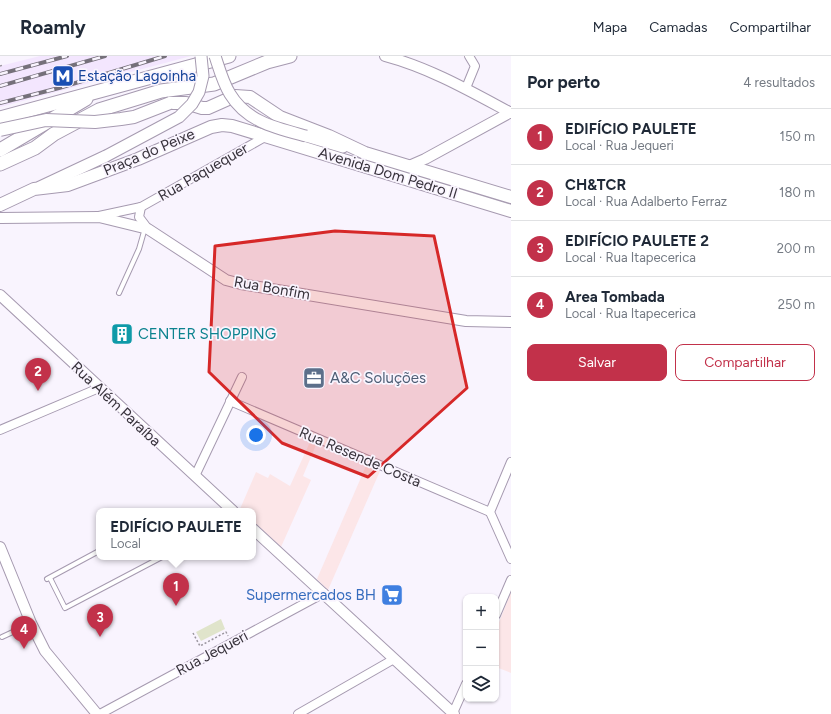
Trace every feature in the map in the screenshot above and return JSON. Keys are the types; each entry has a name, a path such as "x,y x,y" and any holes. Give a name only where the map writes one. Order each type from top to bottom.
{"highway":[{"path":"0,118 229,56"},
{"path":"0,173 54,134 99,110 161,91 214,84 268,62 290,56"},
{"path":"0,150 103,89"},
{"path":"0,164 34,148"}],"main road":[{"path":"34,189 106,156 179,117 192,104 199,92 203,76 201,56"},
{"name":"Avenida Dom Pedro II","path":"214,56 229,93 243,110 257,121 277,129 365,153 511,197"},
{"path":"0,130 46,120 95,122 121,119 170,103 186,103 202,108 208,108 235,96 250,97 280,117 329,136 365,153"},
{"name":"Praça do Peixe","path":"0,205 34,189 68,185 138,158 211,127 222,125 232,126 265,137"},
{"name":"Avenida Dom Pedro II","path":"265,137 511,211"}],"street":[{"path":"385,56 402,60 444,77 511,112"},
{"path":"466,88 475,66 469,56"},
{"path":"408,166 424,159 511,112"},
{"name":"Rua Paquequer","path":"99,216 141,207 265,137"},
{"name":"Rua Paquequer","path":"141,207 139,217 147,228"},
{"name":"Rua Bonfim","path":"0,218 99,216 147,228 226,280 240,284 466,321 511,322"},
{"name":"Rua Além Paraíba","path":"0,295 230,508"},
{"path":"195,476 242,377"},
{"path":"0,430 99,388"},
{"name":"Rua Resende Costa","path":"230,401 490,512"},
{"path":"511,462 490,512 511,559"},
{"path":"256,532 454,714 463,692"},
{"path":"0,546 22,592 31,624 45,651 98,714"},
{"path":"499,608 511,580"},
{"name":"Rua Jequeri","path":"98,714 324,593"},
{"path":"298,714 394,659"}],"lane":[{"path":"119,293 147,228"},
{"path":"96,552 49,579 65,608 156,560"},
{"path":"2,637 31,624"}],"path":[{"path":"193,633 200,646 226,632 232,643"}],"highlighted area":[{"path":"335,231 434,236 467,388 368,477 282,443 209,372 215,246"}],"shaded area":[{"path":"40,56 191,56 0,107 0,66"},
{"path":"310,442 316,445 303,476 311,480 281,547 256,524 256,508 240,508 256,472 268,478 270,474 290,486"},
{"path":"366,466 380,471 328,590 317,579"},
{"path":"511,592 511,673 499,668 499,622"}],"green space":[{"path":"221,619 225,629 201,641 196,632"}],"railway":[{"path":"0,74 67,56"},
{"path":"0,86 105,56"},
{"path":"0,103 59,88 165,56"}],"place":[{"name":"Estação Lagoinha","path":"63,76"},
{"name":"CENTER SHOPPING","path":"122,334"},
{"name":"A&C Soluções","path":"314,378"},
{"name":"CH&TCR","path":"38,391"},
{"name":"Supermercados BH","path":"392,595"},
{"name":"EDIFÍCIO PAULETE","path":"176,606"},
{"name":"EDIFÍCIO PAULETE 2","path":"100,637"},
{"name":"Area Tombada","path":"24,649"}]}
